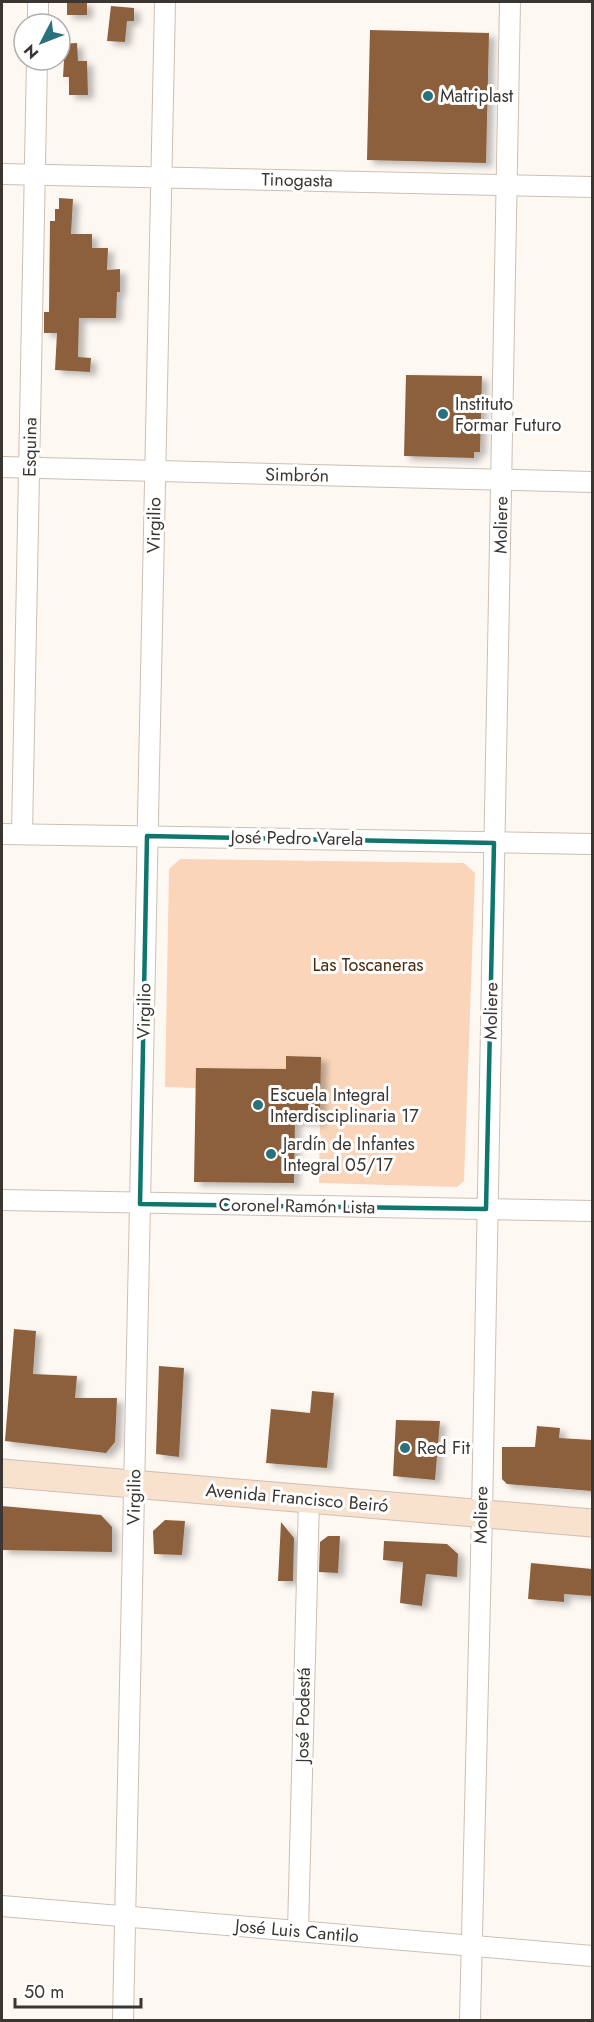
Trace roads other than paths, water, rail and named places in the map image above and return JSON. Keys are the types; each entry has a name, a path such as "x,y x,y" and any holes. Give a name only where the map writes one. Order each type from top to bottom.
{"main road":[{"name":"Avenida Francisco Beiró","path":"2,1473 592,1523"}],"street":[{"name":"Virgilio","path":"123,2020 165,2"},
{"name":"Moliere","path":"470,2020 482,1514 510,2"},
{"name":"Esquina","path":"22,834 37,72"},
{"name":"Tinogasta","path":"2,174 592,187"},
{"name":"Simbrón","path":"2,467 592,482"},
{"name":"José Pedro Varela","path":"2,834 592,844"},
{"name":"Coronel Ramón Lista","path":"2,1200 592,1211"},
{"name":"José Podestá","path":"298,1931 309,1499"},
{"name":"José Luis Cantilo","path":"2,1906 592,1956"}],"place":[{"name":"Matriplast","path":"428,96"},
{"name":"Instituto Formar Futuro","path":"443,414"},
{"name":"Escuela Integral Interdisciplinaria 17","path":"258,1105"},
{"name":"Jardín de Infantes Integral 05/17","path":"271,1154"},
{"name":"Red Fit","path":"405,1448"}],"park label":[{"name":"Las Toscaneras","path":"368,965"}]}
